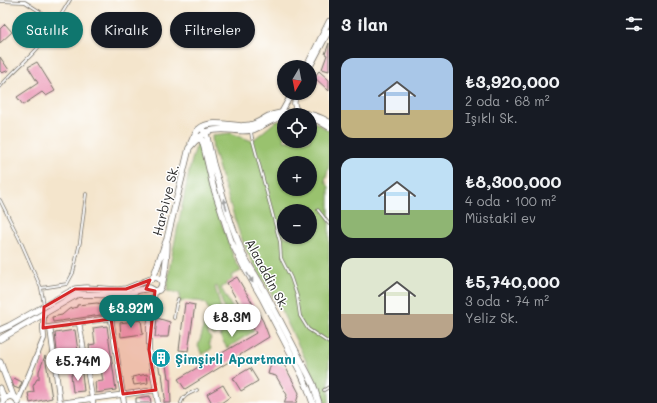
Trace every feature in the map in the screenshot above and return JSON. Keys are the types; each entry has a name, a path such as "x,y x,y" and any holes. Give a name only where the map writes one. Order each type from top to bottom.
{"street":[{"path":"310,60 329,21"},
{"path":"314,60 329,31"},
{"path":"190,148 195,135 204,126 228,124 242,126 253,124 265,118 277,116"},
{"path":"317,118 328,121"},
{"path":"201,128 206,133 215,129 240,131 251,130 259,128 277,119"},
{"path":"317,120 329,127"},
{"name":"Harbiye Sk.","path":"152,279 159,264 167,239 190,148 199,137 206,133"},
{"name":"Alaaddin Sk.","path":"206,133 213,164 231,223 243,255 263,288 313,403"},
{"name":"Alaaddin Sk.","path":"199,137 202,140 212,186 231,241 284,337 290,339 313,384 319,403"},
{"path":"0,330 78,294 118,295 128,294 139,290 160,289 162,285 167,251 167,239"},
{"path":"0,339 75,289 126,289 156,277 160,279 162,283"},
{"path":"152,279 148,284 152,290 149,350 158,403"},
{"path":"18,402 44,338 44,310"},
{"path":"43,328 151,312"},
{"path":"111,319 124,403"},
{"path":"79,323 92,401"},
{"path":"50,327 60,403 92,401 122,394 156,390"},
{"path":"0,362 13,396 18,402"},
{"path":"0,388 3,402"},
{"path":"3,402 7,397 13,396"}],"lane":[{"path":"62,12 70,0"},
{"path":"0,1 26,2 41,12"},
{"path":"0,87 37,48"},
{"path":"251,130 280,242 281,258 297,296 300,316 308,329 329,343"},
{"path":"41,288 67,284 73,273 80,242 86,194"},
{"path":"0,200 20,240 41,288 44,310"},
{"path":"318,210 329,224"},
{"path":"174,318 178,300"},
{"path":"324,390 329,387"},
{"path":"181,403 185,396 198,390"}],"highlighted area":[{"path":"150,280 146,289 155,291 149,350 156,390 123,394 111,319 43,328 44,307 75,289 126,289"}],"green space":[{"path":"277,122 277,148 317,148 317,123 329,131 329,165 325,181 329,187 329,403 325,403 322,393 281,310 247,252 238,229 213,150 212,135 231,133 252,141"},
{"path":"199,143 208,185 234,258 241,271 231,276 233,280 221,288 244,328 249,324 254,331 227,348 220,336 223,330 225,318 223,305 217,286 215,287 221,311 222,324 219,333 214,335 211,333 208,308 204,303 186,300 179,303 180,293 167,291 170,265 190,167 196,146"},
{"path":"205,318 207,331 211,338 209,343 211,349 202,355 198,346"}],"building":[{"path":"5,24 12,32 0,43 0,29"},
{"path":"329,43 329,71 322,69"},
{"path":"0,57 9,70 2,73 0,71"},
{"path":"37,62 55,91 46,96 42,92 23,105 17,97 38,83 28,67"},
{"path":"319,71 329,80 329,91 317,80 317,73"},
{"path":"237,277 263,321 269,337 185,389 178,379 256,333 227,283"},
{"path":"141,298 146,300 148,308 53,322 52,317 62,315 69,309 77,307 77,305 97,303 108,305 108,302 124,303 125,305"},
{"path":"185,303 195,305 188,351 179,350"},
{"path":"157,318 170,322 168,337 155,337"},
{"path":"141,320 143,334 121,337 120,323"},
{"path":"107,326 116,390 96,393 95,382 103,381 98,353 90,354 89,345 95,344 93,328"},
{"path":"75,330 80,365 59,369 55,333"},
{"path":"164,352 168,378 170,378 171,403 164,403 165,398 162,373 160,373 156,353"},
{"path":"45,356 52,398 30,403 28,393 34,392 33,386 37,379 39,379 39,371"},
{"path":"271,363 285,366 299,393 296,403 284,403 287,395 276,376 268,374"},
{"path":"250,368 258,381 241,391 233,378"},
{"path":"82,373 84,391 73,392 71,374"},
{"path":"147,374 148,383 134,385 132,377"},
{"path":"14,378 22,382 19,389 14,387 12,382"},
{"path":"223,385 230,397 221,403 212,403 207,394"},
{"path":"150,396 151,403 136,403 136,398"}],"place":[{"name":"Şimşirli Apartmanı","path":"161,358"}]}
